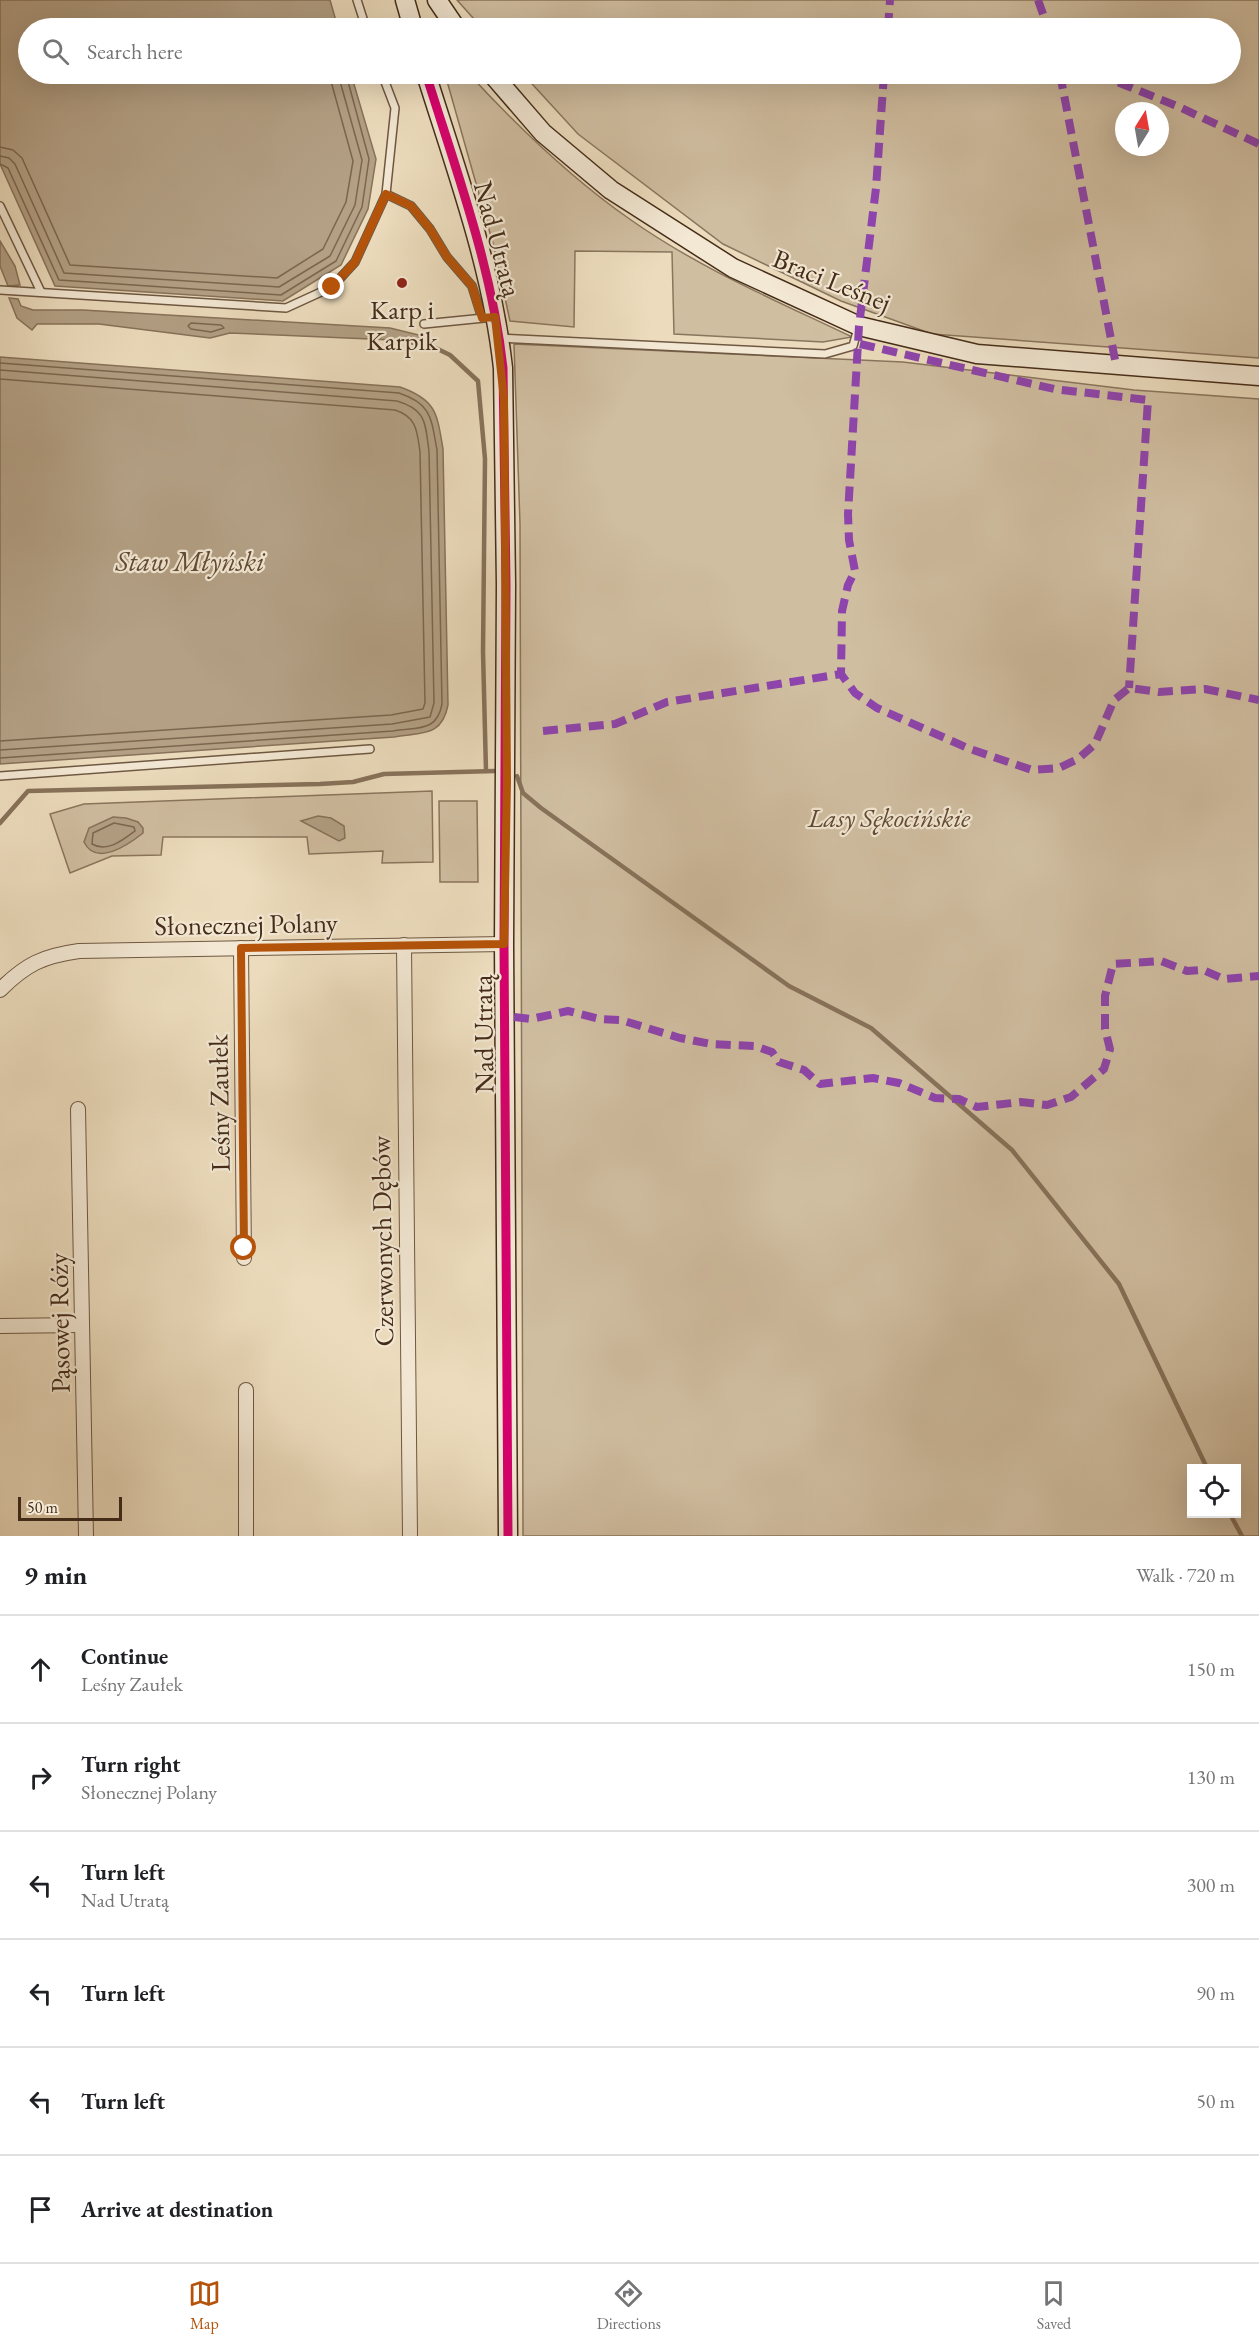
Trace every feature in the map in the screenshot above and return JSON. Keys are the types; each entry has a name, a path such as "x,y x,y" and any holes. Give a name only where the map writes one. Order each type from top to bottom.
{"street":[{"path":"405,0 410,18"},
{"path":"437,0 449,18"},
{"name":"Nad Utratą","path":"429,84 479,244 489,317 500,338 504,399 506,573 504,944 508,1536"},
{"name":"Braci Leśnej","path":"501,84 543,133 611,190 733,268 859,326 977,354 1259,376"},
{"name":"Słonecznej Polany","path":"0,990 43,957 79,951 504,944"},
{"name":"Czerwonych Dębów","path":"404,945 410,1536"},
{"name":"Leśny Zaułek","path":"241,948 244,1258"},
{"name":"Pąsowej Róży","path":"78,1109 86,1536"},
{"path":"0,1326 81,1325"},
{"path":"246,1390 246,1536"}],"lane":[{"path":"357,0 363,18"},
{"path":"0,290 286,308 332,287 355,262 386,194 394,108 386,84"},
{"path":"386,194 411,206 430,229 447,257 472,286 489,317 424,324"},
{"path":"0,206 41,292"},
{"path":"500,338 825,354 853,346 859,326"},
{"path":"0,776 370,749"}],"green space":[{"path":"457,0 1259,0 1259,358 932,334 841,301 723,244 578,134 532,84 1241,84 1241,18 473,18"},
{"path":"448,84 478,84 566,169 609,204 657,237 711,269 852,337 823,342 674,334 672,252 575,251 574,327 510,321 494,247"},
{"name":"Lasy Sękocińskie","path":"514,344 903,362 1134,390 1259,399 1259,1536 523,1536 520,524"},
{"path":"432,791 433,862 382,863 383,851 309,854 307,837 163,837 161,855 112,856 70,873 50,814 84,804"},
{"path":"439,801 477,801 478,882 440,882"}],"water":[{"path":"0,0 330,0 335,18 18,18 18,84 354,84 376,159 368,209 341,265 283,301 55,286 0,164"},
{"path":"0,241 15,266 20,285 8,286 0,266"},
{"path":"9,298 18,299 21,306 33,310 83,310 390,328 423,336 422,346 393,340 230,333 210,338 99,324 37,324 32,330 17,318"},
{"name":"Staw Młyński","path":"0,357 400,387 421,397 437,417 443,449 448,705 441,723 429,731 394,737 0,764"},
{"path":"318,816 331,818 344,826 345,838 339,841 301,821"},
{"path":"113,817 138,822 143,828 143,833 121,848 112,851 96,853 89,849 84,842 89,828"}],"waterway":[{"path":"419,340 450,355 478,381 485,459 483,652 486,771"},
{"path":"0,823 28,791 320,784 353,782 384,774 495,771"},
{"path":"517,776 523,793 541,808 789,986 871,1028 1012,1150 1119,1284 1205,1464"},
{"path":"1232,1518 1242,1536"}],"marked path":[{"path":"889,18 890,0"},
{"path":"1038,0 1044,18"},
{"path":"883,84 876,188 859,326 848,514 849,540 855,571 848,585 842,611 841,674 855,693 877,708 970,749 1032,770 1059,768 1078,759 1095,744 1114,700 1129,688 1159,692 1205,689 1259,700"},
{"path":"1062,84 1116,365"},
{"path":"1122,84 1177,106 1259,144"},
{"path":"860,344 1054,389 1148,400 1129,688"},
{"path":"543,731 615,724 667,702 841,674"},
{"path":"514,1017 531,1019 568,1011 600,1019 621,1020 680,1038 711,1044 755,1046 772,1052 779,1062 804,1070 820,1084 873,1078 899,1083 935,1098 959,1099 977,1107 1021,1102 1047,1105 1071,1097 1104,1069 1110,1049 1105,1029 1105,996 1113,964 1161,961 1187,971 1203,970 1224,979 1259,976"}],"cycle path":[{"path":"429,84 482,256 498,330 503,368 506,585 504,944 508,1536"}],"place":[{"name":"Karp i Karpik","path":"402,283"}],"route":[{"path":"244,1248 241,948 504,944 507,781 504,399 500,338 495,317 482,318 472,286 447,257 430,229 411,206 386,194 355,262 332,287"}]}
